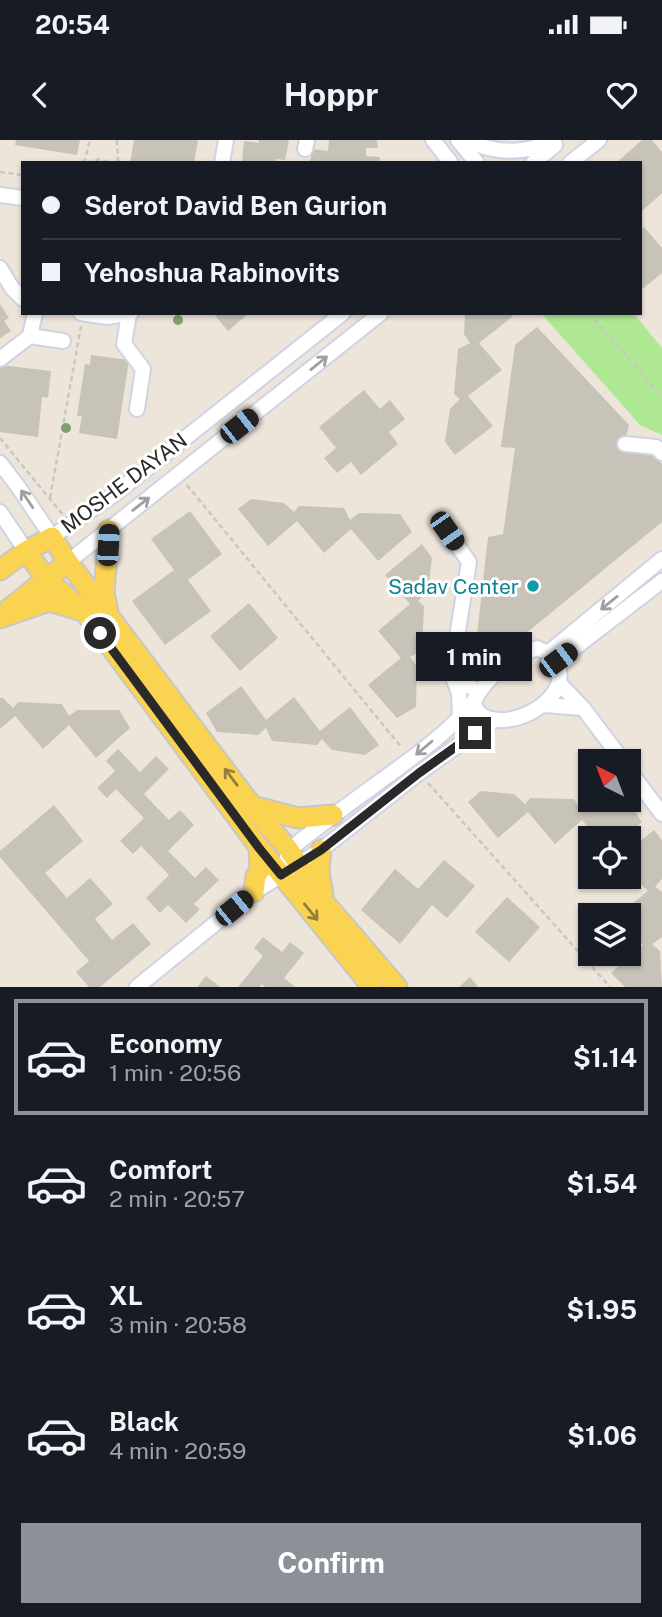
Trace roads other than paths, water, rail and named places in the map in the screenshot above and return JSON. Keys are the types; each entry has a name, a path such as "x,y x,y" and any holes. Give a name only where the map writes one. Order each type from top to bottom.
{"main road":[{"path":"109,530 104,592 109,616"},
{"name":"MOSHE DAYAN","path":"0,570 26,551 52,537"},
{"path":"52,537 252,806 372,987"},
{"path":"26,551 47,580 84,611 259,848 289,863 397,987"},
{"name":"MOSHE DAYAN","path":"0,617 68,562"},
{"path":"0,617 49,601 84,611"},
{"path":"252,806 298,818 333,815"},
{"path":"254,892 256,876 260,870 259,848"},
{"path":"321,850 319,872 324,902"}],"street":[{"path":"222,161 226,140"},
{"path":"433,140 437,161"},
{"path":"433,140 450,161"},
{"path":"458,140 475,161"},
{"path":"466,140 494,150 513,152 554,140"},
{"path":"536,161 562,140"},
{"path":"573,161 599,140"},
{"path":"0,194 21,198"},
{"path":"0,268 21,297"},
{"path":"0,359 30,336 35,315"},
{"path":"91,315 123,315"},
{"path":"130,315 124,344 144,369 137,409"},
{"name":"MOSHE DAYAN","path":"52,537 116,493 340,315"},
{"name":"MOSHE DAYAN","path":"68,562 378,315"},
{"path":"30,336 62,341"},
{"path":"625,444 656,446 662,453"},
{"path":"0,463 52,537"},
{"path":"0,512 26,551"},
{"path":"447,531 470,562 451,674 459,693 460,718"},
{"path":"553,657 662,559"},
{"path":"553,657 662,581"},
{"path":"137,987 289,863 333,815 411,759 460,718 473,693 496,673 521,654 537,649 553,657"},
{"path":"553,657 559,683 583,708 614,749"},
{"path":"451,674 473,693 478,711 494,720 516,718 545,705 559,683"},
{"path":"545,705 583,708"},
{"path":"289,863 321,850 419,773 494,720"},
{"path":"641,786 662,814"}],"place":[{"name":"Sadav Center","path":"533,586"}]}
